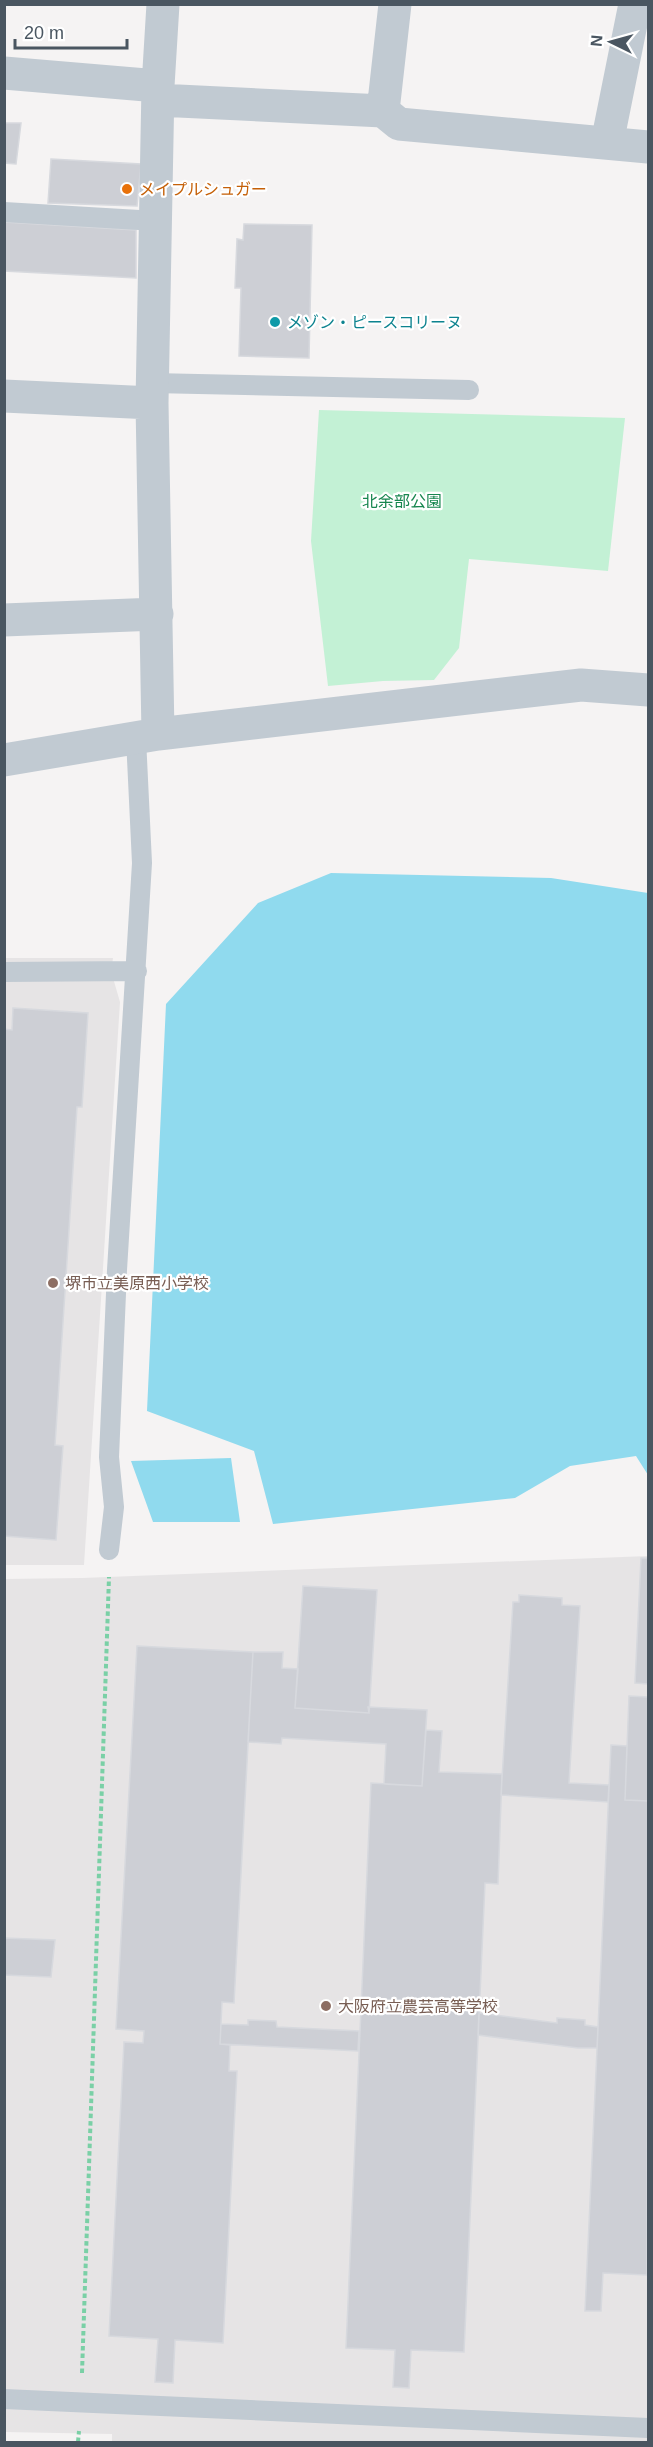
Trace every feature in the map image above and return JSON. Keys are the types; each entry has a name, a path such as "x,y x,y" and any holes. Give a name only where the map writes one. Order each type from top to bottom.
{"street":[{"path":"147,736 157,614 152,393 158,93 164,4"},
{"path":"383,111 394,4"},
{"path":"607,143 634,4"},
{"path":"4,73 158,93 383,111 399,124 648,147"},
{"path":"4,396 152,393"},
{"path":"4,620 157,614"},
{"path":"4,760 147,736 581,685 648,690"}],"lane":[{"path":"4,212 156,221"},
{"path":"152,393 469,390"},
{"path":"109,1550 114,1507 109,1457 117,1270 137,971 147,736"},
{"path":"4,972 137,971"},
{"path":"4,2399 648,2428"}],"path":[{"path":"81,2401 109,1550"}],"shaded area":[{"name":"堺市立美原西小学校","path":"5,958 113,958 111,971 120,1002 84,1565 5,1565"},
{"name":"大阪府立農芸高等学校","path":"648,1556 648,2442 112,2442 112,2434 5,2432 5,1579"}],"green space":[{"name":"北余部公園","path":"319,410 625,418 608,571 469,559 459,648 434,680 383,681 328,686 311,541"}],"water":[{"path":"331,873 551,878 648,893 648,1475 636,1456 570,1466 515,1498 273,1524 254,1451 147,1411 166,1004 258,903"},
{"path":"231,1458 240,1522 153,1522 131,1461"}],"building":[{"path":"4,123 21,123 16,164 4,163"},
{"path":"51,159 141,164 137,206 48,203"},
{"path":"4,222 136,230 136,278 4,271"},
{"name":"メゾン・ピースコリーヌ","path":"244,224 312,225 309,358 239,356 241,288 235,288 237,239 243,240"},
{"path":"13,1008 88,1013 82,1107 77,1107 55,1445 63,1446 56,1540 4,1536 4,1029 12,1030"},
{"path":"641,1558 648,1558 648,1684 635,1683"},
{"path":"303,1586 377,1590 369,1713 295,1708"},
{"path":"519,1595 562,1598 562,1605 580,1606 569,1783 609,1785 608,1802 501,1795 513,1602 519,1602"},
{"path":"137,1646 253,1652 234,2003 222,2002 220,2044 230,2045 229,2071 237,2071 223,2343 175,2340 173,2383 155,2382 158,2339 109,2336 124,2042 143,2043 144,2031 116,2029"},
{"path":"253,1652 283,1652 282,1668 298,1669 295,1708 369,1713 368,1707 427,1710 422,1786 384,1784 386,1744 282,1738 281,1744 248,1742"},
{"path":"629,1696 648,1697 648,1801 625,1800"},
{"path":"426,1730 442,1731 439,1772 502,1774 498,1884 485,1883 464,2352 411,2350 409,2388 393,2387 395,2350 346,2348 371,1783 422,1786"},
{"path":"611,1745 627,1746 625,1800 648,1801 647,2275 603,2273 601,2311 585,2311"},
{"path":"4,1938 55,1940 51,1977 4,1975"},
{"path":"479,2013 557,2023 557,2018 585,2020 585,2025 598,2027 597,2048 578,2048 478,2035"},
{"path":"248,2020 276,2021 277,2027 359,2031 358,2051 220,2044 221,2024 248,2025"}],"place":[{"name":"メイプルシュガー","path":"127,189"},
{"name":"メゾン・ピースコリーヌ","path":"275,322"},
{"name":"堺市立美原西小学校","path":"53,1283"},
{"name":"大阪府立農芸高等学校","path":"326,2006"}]}
